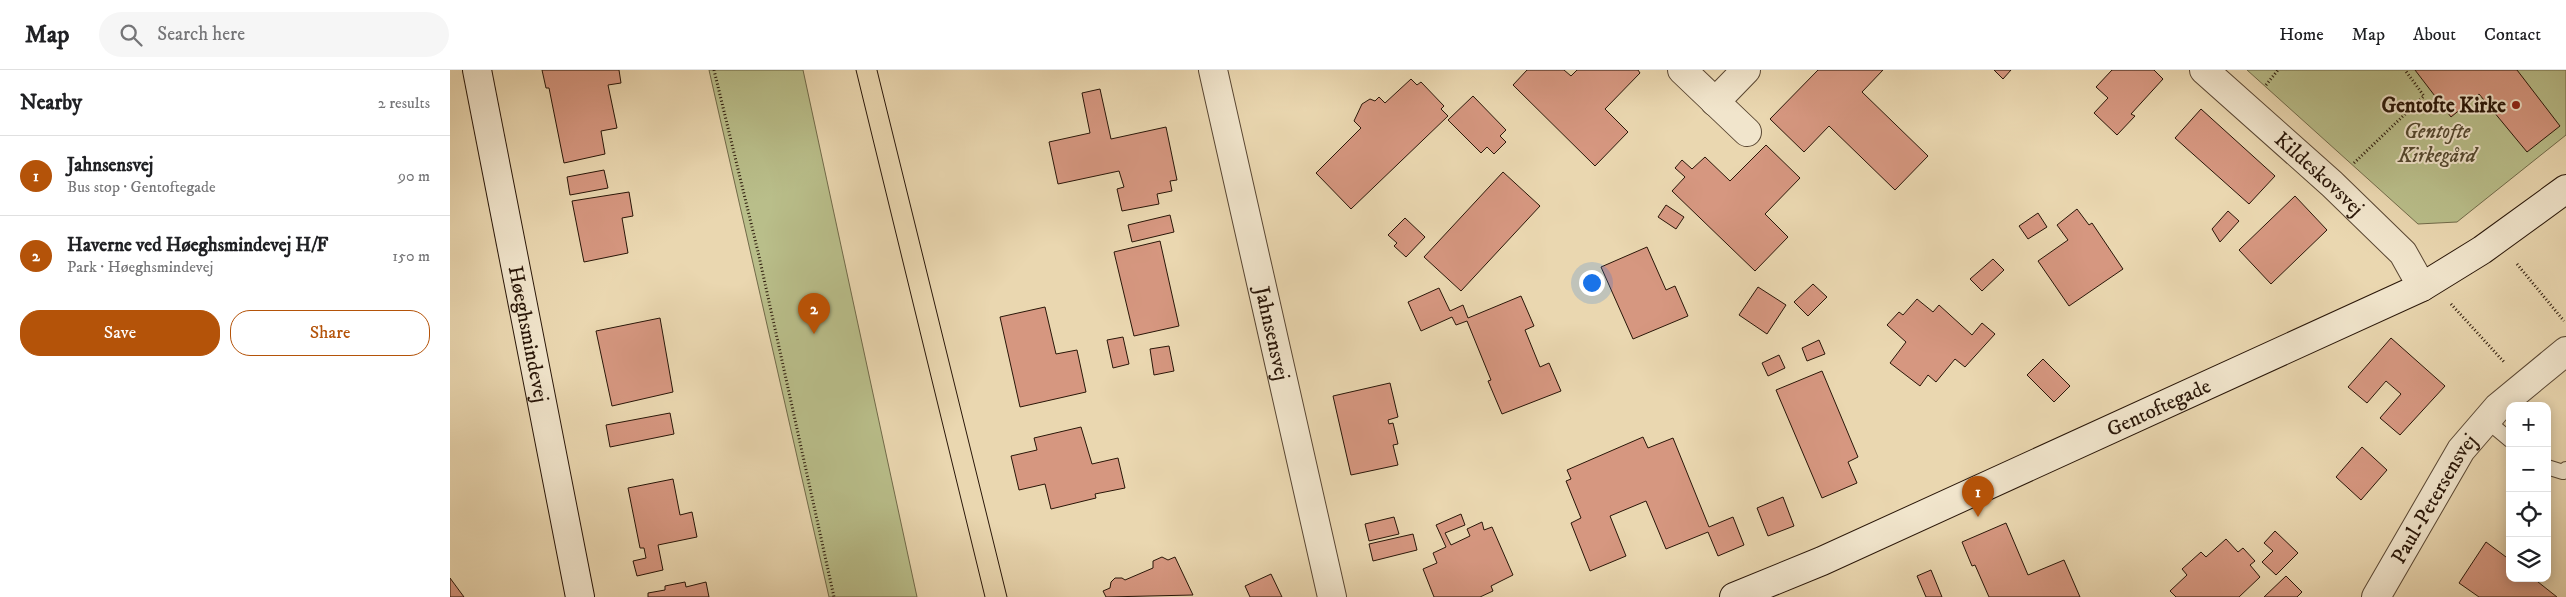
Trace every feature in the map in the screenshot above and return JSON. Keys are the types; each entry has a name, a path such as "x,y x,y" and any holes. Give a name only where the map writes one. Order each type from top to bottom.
{"street":[{"name":"Høeghsmindevej","path":"477,70 580,597"},
{"name":"Jahnsensvej","path":"1213,70 1332,597"},
{"path":"1682,70 1747,132"},
{"path":"1715,102 1746,70"},
{"name":"Kildeskovsvej","path":"2204,70 2332,184 2403,253 2426,285"},
{"name":"Gentoftegade","path":"1734,597 1822,562 2426,285 2496,240 2566,189"},
{"name":"Paul-Petersensvej","path":"2376,597 2461,450 2492,414 2566,351"}],"lane":[{"path":"2492,414 2506,434"},
{"path":"2551,468 2563,472 2566,469"}],"path":[{"path":"714,70 758,256 834,597"},
{"path":"2332,184 2424,96 2404,70"},
{"path":"2496,240 2566,323"},
{"path":"2426,285 2525,385"}],"green space":[{"path":"709,70 803,70 917,597 829,597"},
{"name":"Gentofte Kirkegård","path":"2247,70 2566,70 2566,135 2457,222 2418,224"}],"building":[{"path":"542,70 619,70 621,83 608,85 617,128 601,131 605,154 564,163 549,88 546,88"},
{"path":"1527,70 1564,70 1571,76 1577,70 1638,70 1640,73 1605,109 1628,132 1595,166 1513,85"},
{"path":"1818,70 1883,70 1862,92 1928,156 1895,190 1829,126 1804,152 1770,119"},
{"path":"1994,70 2011,70 2003,79"},
{"path":"2112,70 2154,70 2163,79 2131,114 2135,116 2117,135 2094,113 2108,98 2096,87"},
{"name":"Gentofte Kirke","path":"2415,70 2517,70 2560,126 2527,152 2479,94 2451,117"},
{"path":"1411,79 1417,85 1421,82 1444,106 1441,109 1448,116 1351,209 1316,173 1361,128 1354,121 1362,104 1370,99 1375,101 1379,97 1385,103"},
{"path":"1100,89 1111,139 1166,127 1177,180 1170,181 1172,191 1157,194 1159,204 1122,211 1117,189 1124,187 1119,171 1058,184 1049,142 1090,133 1082,93"},
{"path":"1473,96 1506,130 1500,136 1506,142 1494,154 1487,147 1481,153 1448,120"},
{"path":"2201,109 2275,176 2249,204 2175,138"},
{"path":"1766,145 1800,178 1765,214 1788,237 1755,271 1672,191 1685,177 1675,168 1682,160 1692,169 1705,157 1730,181"},
{"path":"604,170 608,188 570,195 567,177"},
{"path":"1503,172 1540,206 1461,291 1424,257"},
{"path":"629,192 633,216 622,218 628,253 584,262 572,201"},
{"path":"2295,196 2327,230 2271,284 2239,250"},
{"path":"1666,205 1684,217 1676,229 1658,217"},
{"path":"2077,209 2089,225 2092,223 2123,269 2069,306 2038,261 2068,240 2057,225"},
{"path":"2228,211 2239,221 2220,242 2212,229"},
{"path":"2038,213 2047,227 2028,239 2019,226"},
{"path":"1170,215 1174,232 1132,242 1128,225"},
{"path":"1405,218 1425,237 1406,257 1394,246 1397,243 1388,235"},
{"path":"1160,241 1179,326 1134,336 1114,252"},
{"path":"1647,247 1666,290 1675,286 1688,316 1633,339 1601,267"},
{"path":"1993,259 2004,270 1982,291 1970,279"},
{"path":"1813,284 1827,297 1808,316 1794,302"},
{"path":"1758,287 1786,305 1767,334 1739,315"},
{"path":"1439,288 1450,311 1463,305 1468,318 1521,296 1534,326 1525,330 1540,367 1549,363 1561,391 1502,414 1488,381 1491,380 1467,321 1456,325 1452,317 1421,331 1408,302"},
{"path":"1917,299 1933,312 1939,305 1972,335 1982,323 1995,334 1965,367 1955,359 1936,382 1928,375 1920,386 1890,363 1906,342 1887,325 1899,312 1903,315"},
{"path":"1045,307 1056,354 1077,350 1086,392 1020,407 1000,317"},
{"path":"660,318 673,392 612,406 596,331"},
{"path":"1123,337 1129,364 1113,368 1107,340"},
{"path":"2391,338 2445,386 2400,435 2380,418 2401,394 2386,381 2367,403 2348,387"},
{"path":"1819,340 1825,354 1807,361 1802,348"},
{"path":"1169,346 1174,371 1154,375 1150,349"},
{"path":"1779,355 1785,368 1768,376 1762,363"},
{"path":"2043,359 2070,386 2054,402 2027,375"},
{"path":"1822,371 1858,457 1848,462 1857,483 1822,498 1776,390"},
{"path":"1390,383 1398,417 1388,420 1389,424 1393,423 1398,444 1393,445 1398,465 1351,475 1333,396"},
{"path":"670,413 674,434 610,447 606,425"},
{"path":"1081,427 1092,464 1118,458 1125,488 1095,494 1096,498 1051,509 1045,484 1019,490 1011,456 1037,450 1034,438"},
{"path":"1643,437 1648,448 1673,438 1709,527 1733,517 1744,545 1718,556 1708,532 1666,549 1646,501 1610,516 1626,556 1590,571 1571,523 1581,518 1566,481 1571,479 1567,470"},
{"path":"2362,447 2387,470 2361,500 2336,477"},
{"path":"673,479 680,515 692,512 697,537 658,545 663,570 637,576 633,561 646,558 644,548 640,548 628,488"},
{"path":"1783,497 1794,526 1768,536 1757,508"},
{"path":"1461,514 1465,525 1445,533 1451,545 1470,536 1467,529 1482,522 1484,530 1492,527 1513,575 1491,586 1493,591 1480,597 1434,597 1423,569 1437,563 1433,553 1446,547 1436,525"},
{"path":"1394,517 1399,534 1369,541 1365,524"},
{"path":"2006,523 2028,575 2064,560 2080,597 1989,597 1975,565 1972,566 1962,542"},
{"path":"2275,531 2298,553 2276,575 2262,562 2273,551 2264,543"},
{"path":"1413,534 1417,550 1373,561 1369,544"},
{"path":"2226,539 2238,552 2243,548 2255,561 2250,565 2260,577 2239,597 2176,597 2170,591 2187,575 2182,569 2201,552 2206,557"},
{"path":"2486,542 2506,557 2506,582 2538,582 2557,597 2479,597 2459,583"},
{"path":"1162,557 1168,560 1175,557 1193,595 1106,597 1103,591 1110,588 1111,582 1115,578 1125,580 1153,568 1153,561"},
{"path":"1931,570 1942,597 1926,597 1917,576"},
{"path":"1271,574 1282,597 1250,597 1245,586"},
{"path":"2286,576 2302,592 2297,597 2264,597"},
{"path":"450,578 464,597 450,597"},
{"path":"685,582 686,587 706,582 709,597 648,597 648,593 665,590 665,586"}],"tram line":[{"path":"856,70 985,597"},
{"path":"877,70 1007,597"}],"place":[{"name":"Gentofte Kirke","path":"2516,105"},
{"name":"Haverne ved Høeghsmindevej H/F","path":"814,334"},
{"name":"Jahnsensvej","path":"1978,517"}]}
